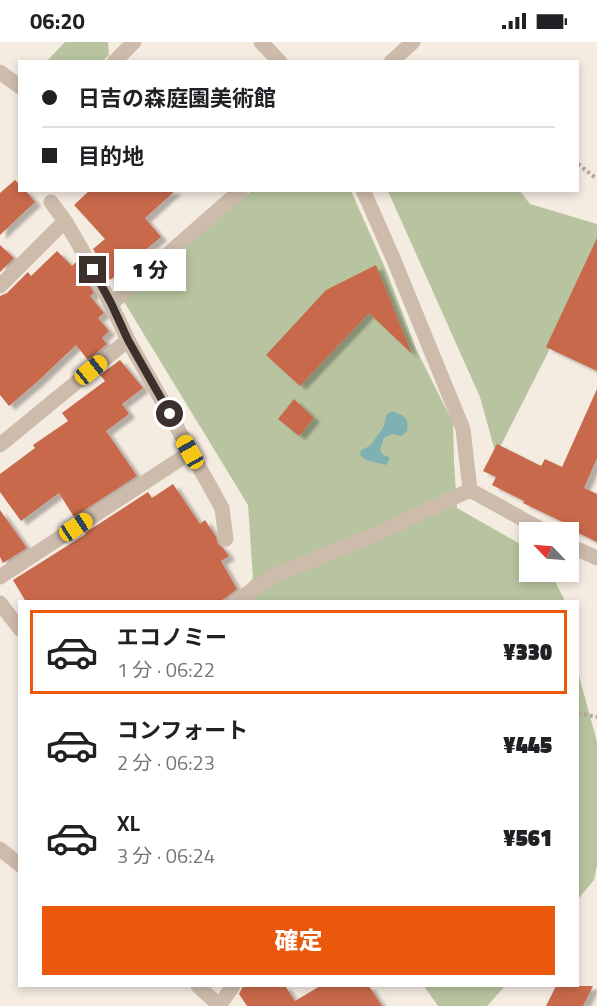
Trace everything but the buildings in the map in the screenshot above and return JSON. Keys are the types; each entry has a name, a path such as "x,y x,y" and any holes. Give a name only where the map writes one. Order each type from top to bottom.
{"street":[{"path":"261,42 278,60"},
{"path":"393,60 413,42"},
{"path":"116,60 128,44"},
{"path":"0,72 18,86"},
{"path":"111,303 239,192"},
{"path":"364,192 463,429 470,490"},
{"path":"51,202 65,221 111,303 128,340 222,508 226,539"},
{"path":"0,286 65,221"},
{"path":"0,445 128,340"},
{"path":"0,577 190,452"},
{"path":"470,490 528,522"},
{"path":"238,600 271,577 381,532 470,490"},
{"path":"579,550 597,558"},
{"path":"0,603 18,626"},
{"path":"0,849 18,863"},
{"path":"199,987 220,1006 232,987"}],"path":[{"path":"579,165 597,179"},
{"path":"579,713 597,717"}],"green space":[{"path":"65,42 108,42 109,55 104,60 48,60"},
{"path":"250,192 351,192 386,270 417,351 453,423 457,508 519,543 519,582 555,582 564,600 234,600 253,578 248,505 123,300"},
{"path":"388,192 521,192 530,204 597,224 597,256 496,455 480,397"},
{"path":"579,676 597,742 597,865 594,880 579,898"},
{"path":"425,987 504,987 487,1006 438,1006"}],"water":[{"path":"392,411 405,418 407,431 402,436 392,434 384,438 380,449 382,454 390,458 386,465 366,460 360,455 361,450 370,446 383,428 387,414"}],"route":[{"path":"93,270 128,340 170,414"}]}
